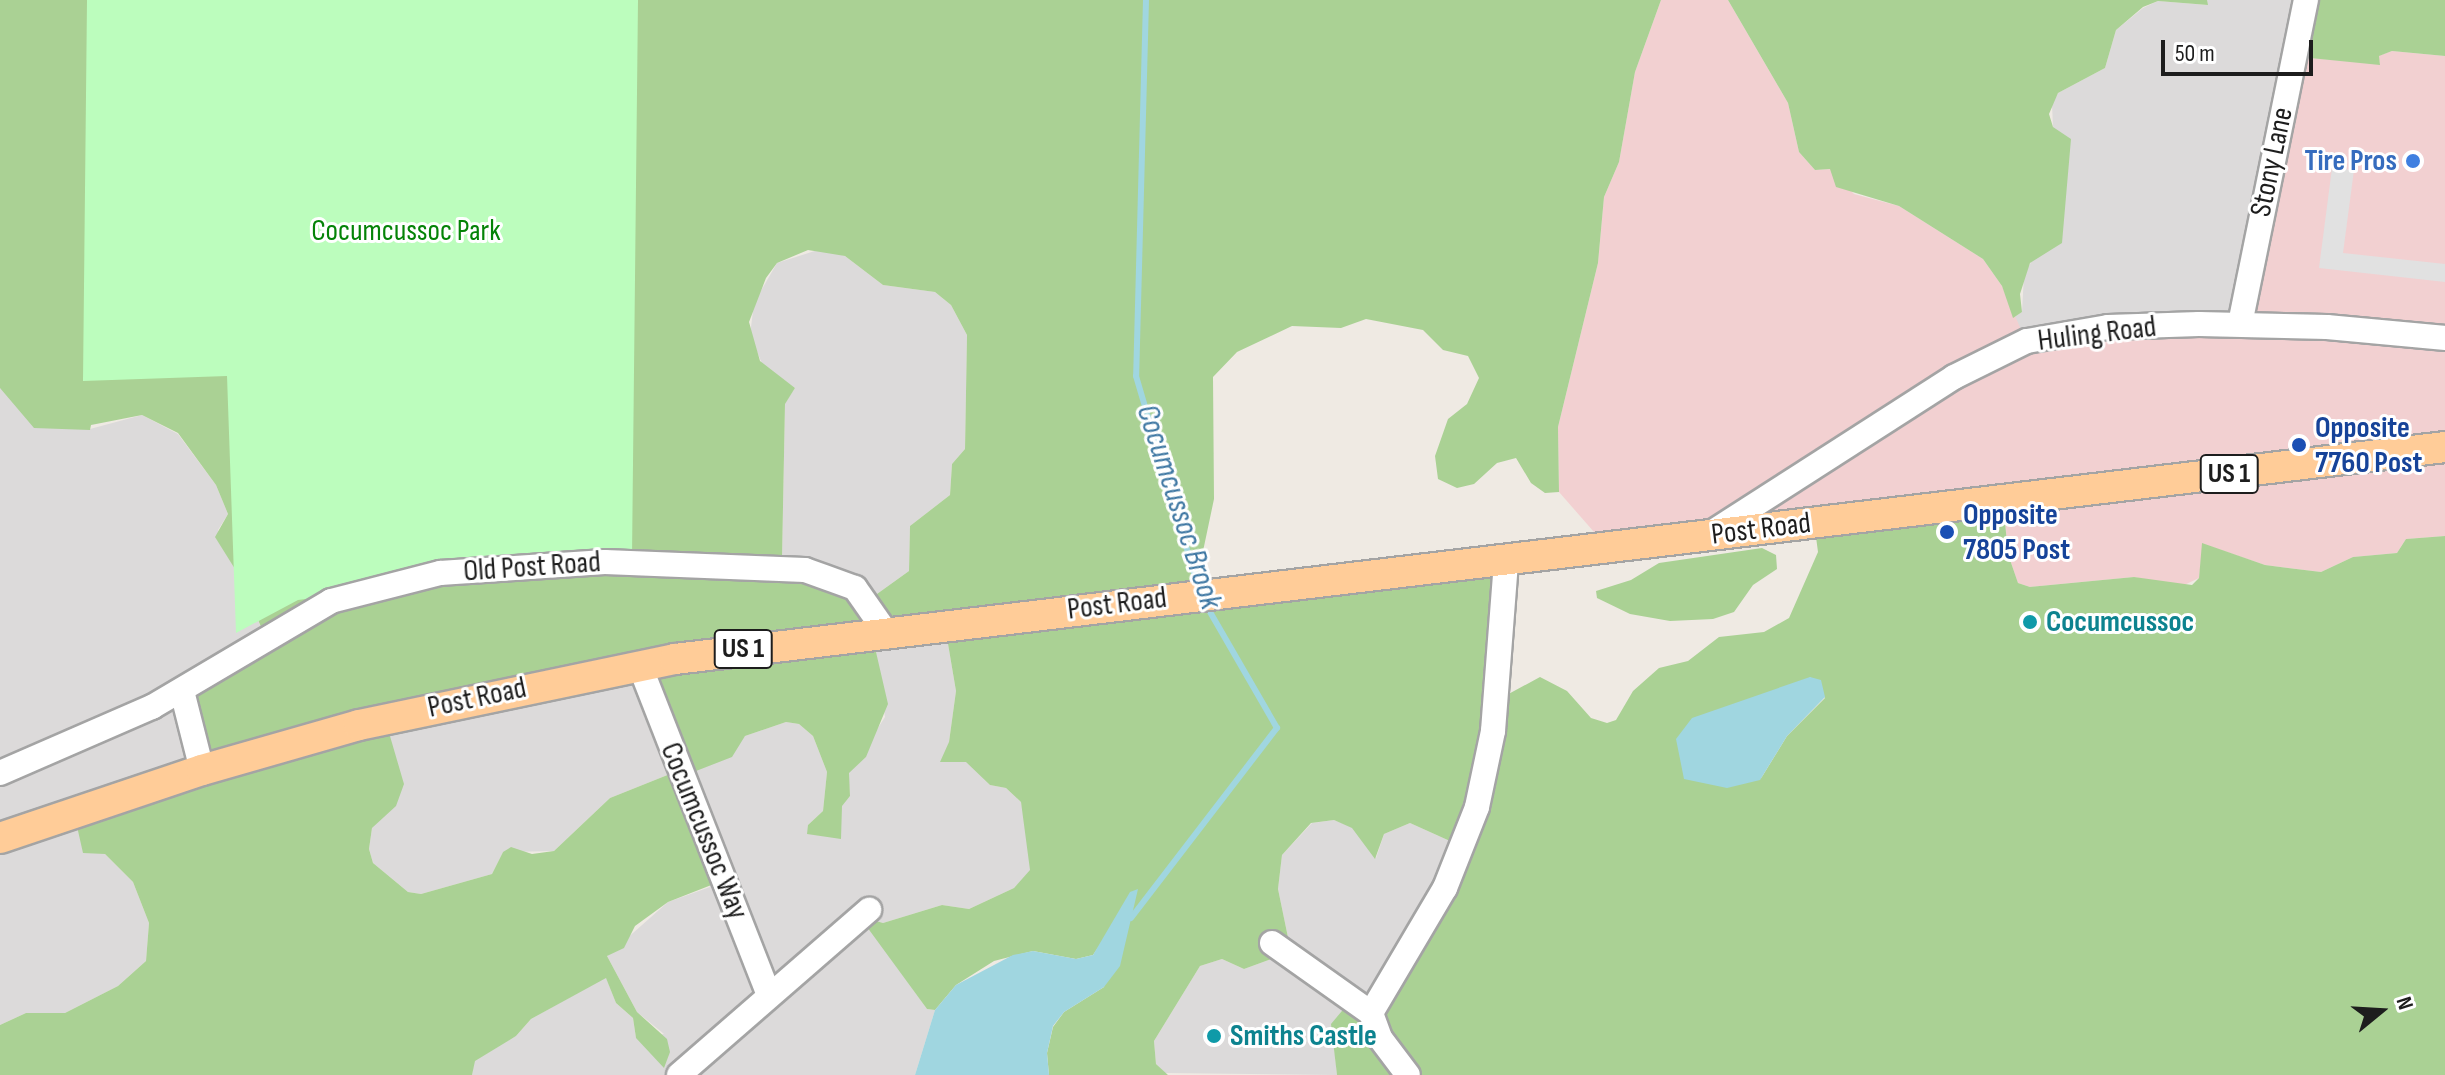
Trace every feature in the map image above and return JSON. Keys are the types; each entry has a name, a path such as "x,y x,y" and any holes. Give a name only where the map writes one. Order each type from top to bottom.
{"main road":[{"name":"Post Road","path":"0,838 202,770 359,725 640,666 885,631 1506,561 2445,447"}],"street":[{"name":"Stony Lane","path":"2240,324 2306,0"},
{"name":"Huling Road","path":"1707,536 1954,377 2027,341 2108,327 2240,324 2445,338"},
{"path":"1371,1013 1445,888 1477,807 1498,691 1506,561"},
{"name":"Old Post Road","path":"0,773 69,746 182,691 331,601 440,573 605,562 805,570 855,588 885,631"},
{"name":"Cocumcussoc Way","path":"640,666 769,995"},
{"path":"182,691 202,770"},
{"path":"679,1075 869,910"},
{"path":"1272,943 1371,1013 1385,1046 1408,1075"}],"shaded area":[{"path":"1661,0 1728,0 1788,103 1799,152 1815,170 1831,169 1854,194 1899,206 1983,259 2002,286 2026,341 2241,323 2300,57 2380,64 2378,56 2392,51 2445,56 2445,536 2406,539 2397,553 2353,557 2321,572 2265,565 2203,544 2199,578 2180,587 2134,577 2030,587 2018,583 2008,554 2003,500 1601,540 1559,492 1558,427 1598,263 1604,197 1619,162 1635,72"},
{"path":"2207,0 2307,0 2241,323 2026,341 2013,318 2022,312 2024,274 2033,259 2058,245 2052,104 2058,93 2105,68 2116,30 2143,8 2158,1 2207,5"},
{"path":"2332,168 2354,170 2343,253 2445,264 2445,282 2319,268"},
{"path":"821,249 845,256 883,285 935,292 951,305 967,335 965,449 952,464 950,495 910,526 909,571 870,599 782,559 785,403 795,388 763,366 750,335 754,303 777,263"},
{"path":"0,388 90,429 142,415 178,434 216,485 228,514 218,530 264,634 201,767 105,854 133,882 149,923 146,961 118,986 65,1013 26,1013 0,1025"},
{"path":"946,632 956,691 949,742 990,785 1006,788 1021,802 1032,852 1030,871 1014,888 969,909 942,905 883,923 861,917 927,1009 935,1010 915,1075 472,1075 474,1061 516,1036 531,1019 606,977 616,1003 633,1018 636,1038 664,1034 637,1012 607,956 668,902 710,887 678,778 733,749 745,736 786,722 799,724 813,736 827,772 823,811 808,825 850,796 848,773 866,757 867,745 885,717 873,639"},
{"path":"631,668 670,774 610,798 554,851 503,852 492,874 421,894 408,892 373,863 369,849 372,828 389,807 385,718"},
{"path":"1334,820 1352,827 1376,858 1384,834 1410,823 1461,846 1389,977 1333,1035 1337,1075 1165,1073 1156,1064 1154,1041 1200,966 1222,959 1244,969 1291,952 1278,889 1282,855 1312,823"}],"green space":[{"path":"0,0 1661,0 1635,72 1619,162 1604,197 1598,263 1558,427 1559,492 1545,493 1531,483 1516,458 1497,463 1474,484 1457,488 1438,479 1435,456 1448,419 1467,404 1479,378 1468,356 1443,350 1423,330 1366,319 1341,328 1292,326 1237,352 1213,377 1214,499 1202,556 1206,591 1497,560 1503,697 1540,677 1567,691 1591,718 1607,723 1616,720 1633,691 1659,668 1688,661 1719,637 1764,632 1789,618 1818,552 1814,522 2003,500 2008,554 2018,583 2030,587 2134,577 2192,585 2199,578 2202,543 2265,565 2321,572 2353,557 2397,553 2406,539 2445,536 2445,1075 1337,1075 1331,1024 1352,999 1370,1009 1461,846 1410,823 1384,834 1375,859 1352,828 1334,820 1311,823 1282,855 1278,889 1291,952 1244,969 1222,959 1200,966 1154,1041 1156,1064 1168,1075 1049,1075 1047,1053 1053,1027 1064,1012 1104,987 1112,927 1093,955 1076,959 1033,951 994,961 956,985 935,1010 927,1009 859,916 883,923 942,905 969,909 1014,888 1030,870 1021,802 1006,788 990,785 966,762 940,762 949,742 956,691 946,632 873,639 888,704 866,757 849,773 850,796 842,806 841,839 807,834 808,825 823,811 827,772 813,736 799,724 786,722 745,736 732,757 678,778 719,882 668,902 635,926 624,948 607,956 637,1012 667,1039 670,1052 664,1068 636,1038 633,1018 616,1003 606,978 531,1019 516,1036 475,1061 472,1075 0,1075 0,1025 26,1013 65,1013 118,986 146,961 149,923 133,882 105,854 83,853 74,813 201,767 186,690 264,634 240,577 215,537 228,514 216,485 178,433 142,415 91,425 90,430 34,428 0,388","holes":["808,250 845,256 883,285 935,292 951,305 967,335 965,449 952,464 950,495 910,526 909,571 870,599 782,559 785,404 795,388 760,361 749,322 766,278 777,263","631,668 670,774 610,798 554,851 532,854 511,847 503,852 492,874 421,894 408,892 373,863 369,849 372,828 396,806 404,784 385,719","1810,677 1825,698 1787,736 1760,780"]},
{"name":"Cocumcussoc Park","path":"87,0 638,0 632,557 298,600 236,633 227,376 83,381"},
{"path":"1728,0 2207,0 2208,5 2158,1 2143,7 2116,30 2105,68 2058,93 2049,114 2053,127 2071,139 2062,243 2030,263 2020,294 2022,312 2013,318 2002,286 1983,259 1899,206 1836,187 1830,169 1815,170 1799,152 1788,103"},
{"path":"2307,0 2445,0 2445,56 2392,51 2379,56 2380,65 2300,57"},
{"path":"1762,548 1776,555 1777,569 1753,585 1734,612 1713,619 1670,621 1630,614 1597,598 1596,591 1631,580 1659,563"}],"water":[{"path":"1810,677 1821,680 1825,697 1787,736 1760,780 1727,788 1684,779 1676,739 1692,718"},
{"path":"1138,889 1120,966 1104,987 1064,1012 1053,1026 1047,1053 1049,1075 915,1075 935,1010 956,985 1013,955 1033,951 1076,959 1093,955 1130,892"}],"waterway":[{"name":"Cocumcussoc Brook","path":"1146,0 1136,376 1198,587"},
{"name":"Cocumcussoc Brook","path":"1131,918 1277,728 1206,605"}],"place":[{"name":"Tire Pros","path":"2413,161"},
{"name":"Opposite 7760 Post","path":"2299,445"},
{"name":"Opposite 7805 Post","path":"1947,532"},
{"name":"Cocumcussoc","path":"2030,622"},
{"name":"Smiths Castle","path":"1214,1036"}]}
